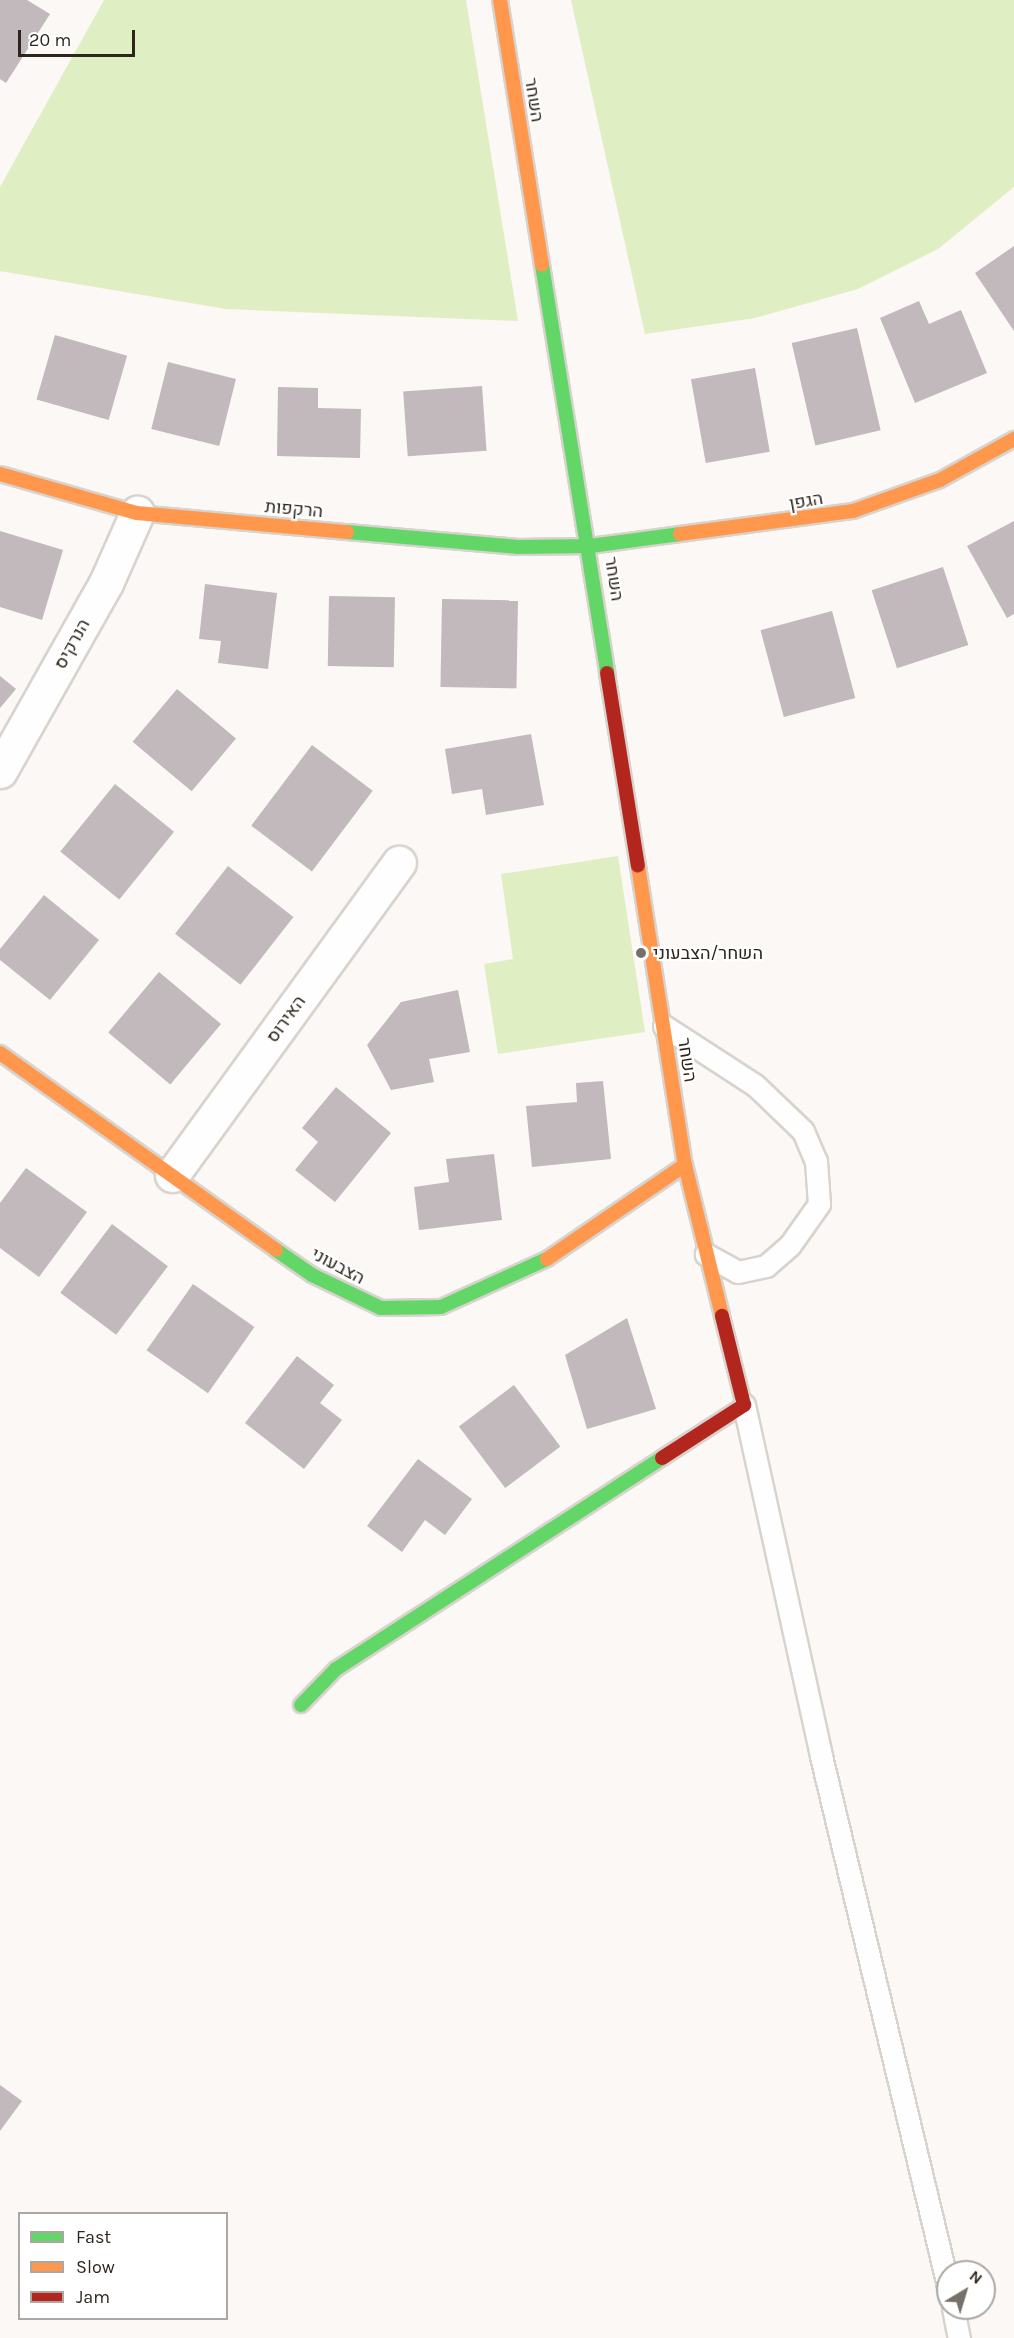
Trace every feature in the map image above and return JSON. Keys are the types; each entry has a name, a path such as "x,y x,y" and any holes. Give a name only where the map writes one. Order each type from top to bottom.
{"street":[{"name":"השחר","path":"500,0 590,546 686,1165 744,1405"},
{"name":"הגפן","path":"590,546 853,511 940,480 1014,439"},
{"name":"הרקפות","path":"0,474 138,513 518,547 590,546"},
{"name":"הנרקיס","path":"0,771 106,583 138,513"},
{"name":"האירוס","path":"172,1175 399,863"},
{"name":"הצבעוני","path":"0,1053 312,1275 381,1308 441,1307 530,1270 686,1165"},
{"path":"300,1705 336,1669 744,1405"}],"lane":[{"path":"664,1026 754,1085 803,1131 816,1161 819,1204 790,1245 766,1266 738,1272 706,1254"},
{"path":"744,1405 821,1756 942,2260"},
{"path":"955,2320 959,2338"}],"green space":[{"path":"104,0 466,0 518,321 226,309 0,271 0,187"},
{"path":"571,0 1014,0 1014,187 938,249 858,289 755,318 645,334"},
{"path":"618,856 645,1032 498,1054 484,964 513,959 501,874"}],"building":[{"path":"0,0 27,0 50,14 6,83 0,79"},
{"path":"1014,246 1014,331 975,273"},
{"path":"919,301 929,324 961,310 987,373 915,403 880,318"},
{"path":"857,328 881,430 815,445 792,343"},
{"path":"55,335 127,356 109,420 37,399"},
{"path":"168,362 236,379 219,446 151,429"},
{"path":"755,368 770,452 706,463 691,379"},
{"path":"482,386 487,451 408,456 403,392"},
{"path":"278,387 318,388 318,408 361,409 360,458 277,456"},
{"path":"1014,521 1014,614 1007,618 967,546"},
{"path":"0,531 63,550 42,620 0,607"},
{"path":"943,567 968,645 897,668 872,590"},
{"path":"205,584 277,593 268,669 218,663 221,641 199,639"},
{"path":"329,596 395,597 394,667 328,666"},
{"path":"442,599 518,600 516,688 440,687"},
{"path":"832,611 855,698 784,717 761,630"},
{"path":"0,676 16,689 0,708"},
{"path":"177,689 236,738 192,791 133,742"},
{"path":"531,734 544,805 486,815 482,789 452,794 445,749"},
{"path":"312,745 373,791 312,871 251,826"},
{"path":"115,784 174,832 119,899 60,852"},
{"path":"228,866 293,917 240,985 175,934"},
{"path":"44,895 99,940 50,1000 0,960 0,949"},
{"path":"159,972 221,1024 170,1085 108,1033"},
{"path":"458,990 470,1052 429,1059 434,1082 391,1090 367,1045 401,1002"},
{"path":"603,1081 611,1159 532,1167 526,1106 577,1102 576,1083"},
{"path":"336,1087 391,1133 335,1202 295,1170 318,1142 302,1128"},
{"path":"494,1154 502,1220 419,1230 414,1187 449,1182 446,1159"},
{"path":"26,1168 87,1212 39,1277 0,1248 0,1203"},
{"path":"112,1224 168,1266 116,1335 60,1293"},
{"path":"193,1284 254,1327 208,1393 147,1350"},
{"path":"627,1318 656,1409 587,1429 565,1355"},
{"path":"297,1356 334,1385 320,1403 342,1420 304,1469 245,1423"},
{"path":"514,1385 560,1446 505,1488 459,1427"},
{"path":"418,1459 472,1499 445,1535 425,1520 402,1552 367,1526"},
{"path":"0,2085 22,2101 0,2131"}],"traffic: fast":[{"path":"542,265 607,673"},
{"path":"347,532 518,547 590,546 680,534"},
{"path":"276,1250 312,1275 381,1308 441,1307 547,1259"},
{"path":"301,1705 336,1669 662,1458"}],"traffic: slow":[{"path":"500,0 542,265"},
{"path":"680,534 853,511 940,480 1014,439"},
{"path":"0,474 137,513 347,532"},
{"path":"638,866 685,1165 722,1316"},
{"path":"0,1053 276,1250"},
{"path":"547,1259 685,1165"}],"traffic: jam":[{"path":"607,673 638,866"},
{"path":"662,1458 744,1405 722,1316"}],"place":[{"name":"השחר/הצבעוני","path":"641,953"}]}
